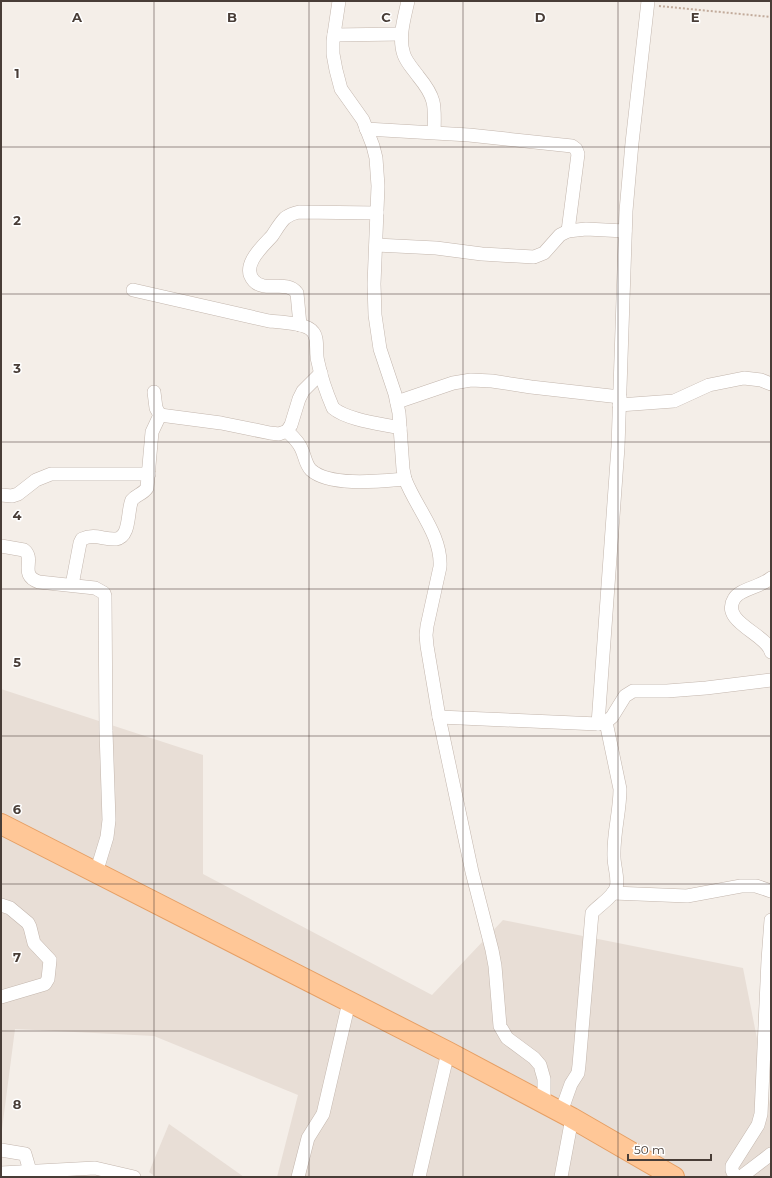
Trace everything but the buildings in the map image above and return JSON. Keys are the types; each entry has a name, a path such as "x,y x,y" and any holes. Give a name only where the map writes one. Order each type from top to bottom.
{"main road":[{"path":"1,824 448,1052 559,1111 674,1177"}],"street":[{"path":"340,1 334,36 333,54 336,70 341,89 363,120 376,158 378,186 374,296 380,349 397,402 405,479 434,536 441,558 426,635 439,717 472,872 492,950 495,966 500,1026 507,1038 534,1058 540,1065 544,1078 559,1111 561,1177"},
{"path":"408,1 401,34 404,55 408,64 430,90 435,108 434,132"},
{"path":"559,1111 571,1084 578,1073 592,913 613,893 617,880 614,845 620,789 602,723 620,401 625,231 632,143 648,3"},
{"path":"334,36 401,34"},
{"path":"366,129 434,132 572,146 576,149 578,154 568,231"},
{"path":"300,325 297,293 294,289 289,287 260,284 255,282 251,277 250,270 256,254 284,219 292,214 299,212 377,213"},
{"path":"376,245 436,248 482,254 534,257 544,253 560,235 568,231 586,229 625,231"},
{"path":"133,290 269,320 300,325 313,331 316,338 316,353 321,373 333,408 338,413 361,420 400,428"},
{"path":"160,415 221,423 279,434 287,431 291,426 303,391 321,373"},
{"path":"397,402 453,383 471,380 492,381 620,401 674,402 708,385 744,378 761,380 771,384"},
{"path":"154,392 156,408 160,415"},
{"path":"72,585 82,539 92,536 115,539 123,536 128,522 131,503 134,498 144,492 147,488 152,432 160,415"},
{"path":"287,431 301,448 307,465 317,474 337,480 366,482 405,479"},
{"path":"1,496 18,494 36,480 51,474 149,474"},
{"path":"1,546 24,550 27,552 29,557 28,573 33,580 39,582 96,588 104,593 105,596 106,731 109,820 107,837 96,873"},
{"path":"771,578 764,584 739,593 733,599 732,612 736,618 767,644 771,652"},
{"path":"439,717 602,723 617,711 625,696 633,691 687,690 771,680"},
{"path":"613,893 687,896 741,886 771,891"},
{"path":"1,905 10,908 28,923 34,942 50,960 48,979 45,984 1,997"},
{"path":"735,1177 732,1166 758,1125 761,1114 771,920"},
{"path":"298,1177 308,1138 323,1114 349,1002"},
{"path":"419,1177 448,1052"},
{"path":"1,1150 25,1154 30,1171"},
{"path":"742,1177 771,1154"},
{"path":"1,1173 95,1168 134,1177"}],"path":[{"path":"648,3 771,17"}],"shaded area":[{"path":"1,689 203,755 203,874 432,995 503,920 743,968 771,1104 771,1177 277,1177 298,1095 154,1036 15,1029 1,1137"},
{"path":"169,1124 244,1177 156,1177 149,1172"}]}
